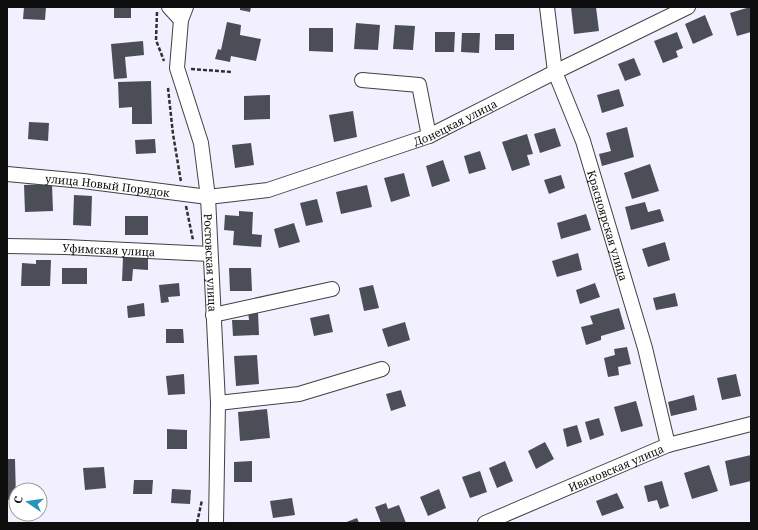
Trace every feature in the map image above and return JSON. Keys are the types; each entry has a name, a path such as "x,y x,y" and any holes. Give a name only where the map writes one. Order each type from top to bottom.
{"street":[{"path":"169,7 181,20"},
{"name":"Ростовская улица","path":"186,7 181,20 177,68 201,143 208,197 218,403 216,523"},
{"name":"Красноярская улица","path":"547,7 555,72 583,141 645,348 668,444"},
{"name":"Донецкая улица","path":"208,197 268,190 429,136 688,7"},
{"path":"362,80 419,85 429,136"},
{"name":"улица Новый Порядок","path":"7,174 83,181 208,197"},
{"name":"Уфимская улица","path":"7,246 65,247 210,254"},
{"path":"213,315 332,289"},
{"path":"218,403 299,394 382,368"},
{"name":"Ивановская улица","path":"485,523 668,444 751,424"}],"path":[{"path":"177,68 232,72"}],"building":[{"path":"24,7 46,7 45,20 23,19"},
{"path":"114,7 131,7 131,18 114,18"},
{"path":"240,7 251,7 250,12 240,10"},
{"path":"571,7 596,7 599,31 574,34"},
{"path":"750,7 751,32 737,36 730,13"},
{"path":"705,15 713,35 693,44 685,24"},
{"path":"227,22 241,25 240,35 261,39 256,61 231,56 230,62 215,59 218,49 221,50"},
{"path":"356,23 380,25 378,50 354,49"},
{"path":"395,25 415,26 413,50 393,49"},
{"path":"309,28 333,28 333,52 309,51"},
{"path":"435,32 455,32 454,52 435,52"},
{"path":"677,32 683,48 676,51 678,57 663,63 654,41"},
{"path":"462,33 480,33 479,53 461,52"},
{"path":"495,34 514,34 514,50 495,50"},
{"path":"143,41 144,55 125,57 127,78 114,79 111,44"},
{"path":"634,58 641,75 625,81 618,64"},
{"path":"151,81 152,124 132,124 132,107 119,108 118,82"},
{"path":"619,89 624,106 602,113 597,95"},
{"path":"270,95 270,119 244,120 244,96"},
{"path":"353,111 357,137 334,142 329,115"},
{"path":"29,122 49,123 48,141 28,139"},
{"path":"627,127 634,157 602,166 599,154 611,151 606,133"},
{"path":"555,128 561,146 540,153 534,134"},
{"path":"527,134 533,154 527,155 530,165 512,171 502,142"},
{"path":"155,139 156,153 136,154 135,140"},
{"path":"251,143 254,165 235,168 232,145"},
{"path":"480,151 486,169 469,174 464,156"},
{"path":"443,160 450,181 432,187 426,166"},
{"path":"650,164 659,191 632,199 624,173"},
{"path":"404,173 410,196 391,202 384,178"},
{"path":"561,175 565,188 549,194 544,180"},
{"path":"52,184 53,211 25,212 24,185"},
{"path":"367,185 372,207 341,214 336,192"},
{"path":"74,195 92,196 91,226 73,225"},
{"path":"317,199 323,222 306,226 300,203"},
{"path":"645,202 648,212 660,209 664,221 631,230 625,207"},
{"path":"239,211 253,212 252,234 262,235 261,247 233,245 234,231 224,230 225,215 239,216"},
{"path":"586,214 591,230 561,239 557,223"},
{"path":"125,216 148,216 148,235 125,235"},
{"path":"294,223 300,242 279,248 274,229"},
{"path":"665,242 670,260 648,267 642,249"},
{"path":"578,253 582,270 557,277 552,261"},
{"path":"123,257 148,257 148,270 133,269 132,281 122,281"},
{"path":"36,260 51,260 50,286 21,286 22,263 36,264"},
{"path":"62,268 87,268 87,284 62,284"},
{"path":"229,268 251,268 252,291 230,291"},
{"path":"179,283 180,296 168,297 169,302 161,303 159,285"},
{"path":"595,283 600,297 580,304 576,290"},
{"path":"373,285 379,308 364,311 359,288"},
{"path":"675,293 678,306 656,310 653,298"},
{"path":"144,303 145,316 128,318 127,306"},
{"path":"619,308 625,329 601,336 601,340 586,345 581,327 593,324 590,316"},
{"path":"248,312 258,312 259,335 233,336 232,320 249,320"},
{"path":"329,314 333,332 314,336 310,318"},
{"path":"405,322 410,340 388,347 382,329"},
{"path":"166,329 183,329 184,343 166,343"},
{"path":"627,347 631,364 618,367 619,375 608,377 604,358 615,355 614,349"},
{"path":"257,355 259,384 236,386 234,356"},
{"path":"184,374 185,394 168,395 166,376"},
{"path":"736,374 741,396 722,400 717,378"},
{"path":"401,390 406,406 391,411 386,394"},
{"path":"694,395 697,410 671,416 668,402"},
{"path":"636,401 643,426 621,432 614,407"},
{"path":"267,409 270,438 240,441 238,412"},
{"path":"599,418 604,435 590,440 585,422"},
{"path":"577,425 582,442 567,447 563,429"},
{"path":"167,429 187,430 187,449 167,449"},
{"path":"545,442 554,459 536,469 528,451"},
{"path":"751,455 751,481 730,486 725,461"},
{"path":"7,459 15,459 16,482 8,482 7,500"},
{"path":"252,461 252,482 234,482 234,462"},
{"path":"505,461 513,481 497,488 489,468"},
{"path":"709,465 718,491 692,499 684,473"},
{"path":"104,467 106,488 85,490 83,468"},
{"path":"480,471 487,492 470,498 462,477"},
{"path":"134,480 153,480 152,494 133,494"},
{"path":"662,481 669,506 660,509 657,500 648,502 644,486"},
{"path":"172,489 191,490 190,504 171,503"},
{"path":"439,489 446,508 428,516 420,497"},
{"path":"617,493 624,508 602,516 596,501"},
{"path":"292,498 295,515 273,518 270,501"},
{"path":"386,503 388,509 399,505 406,523 381,523 375,507"},
{"path":"357,518 359,523 344,523"}]}
